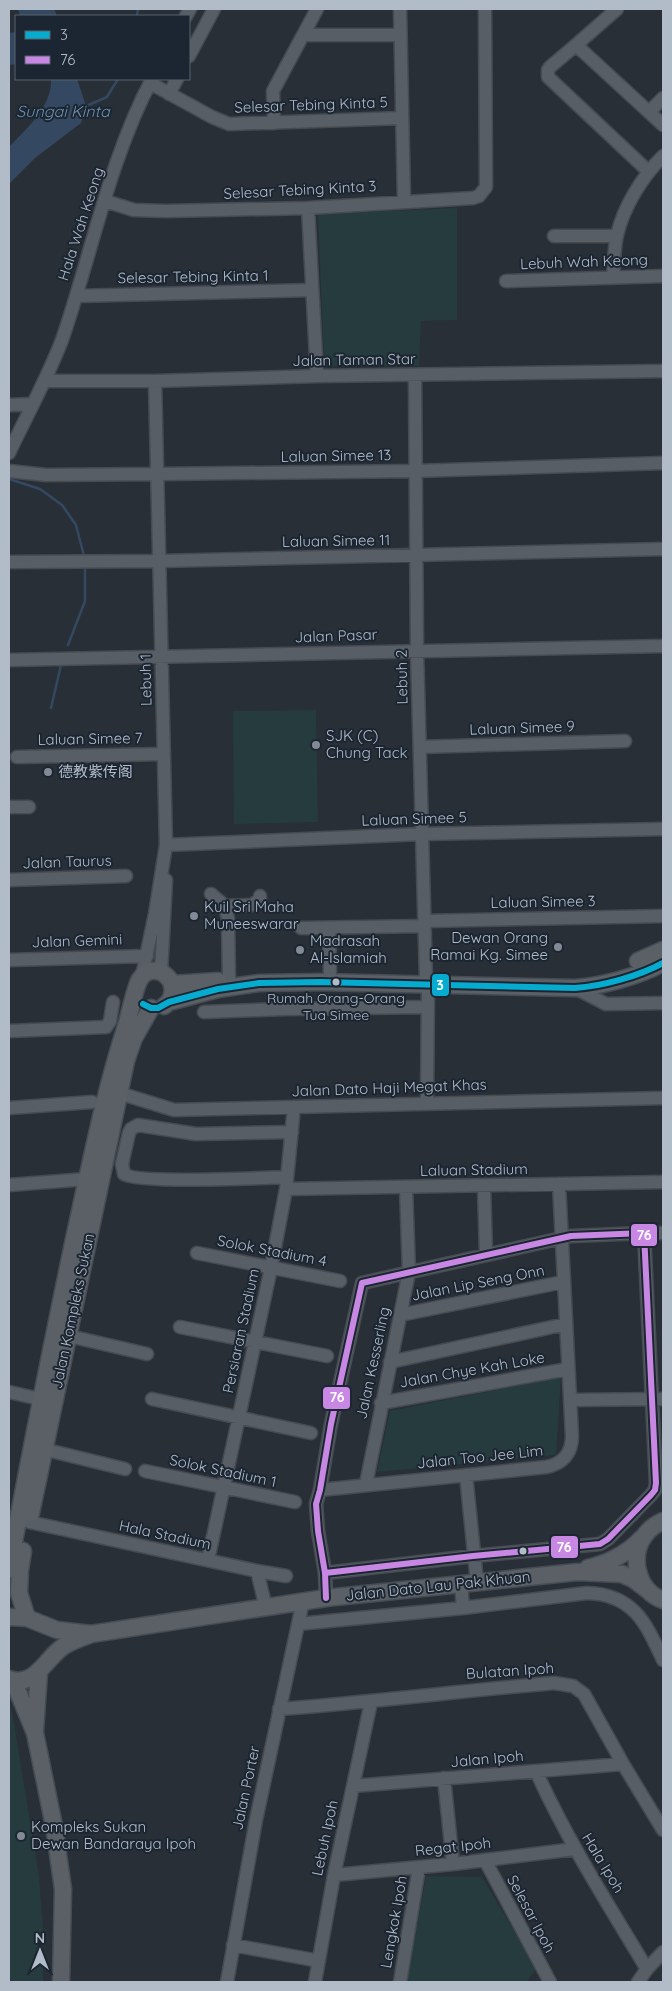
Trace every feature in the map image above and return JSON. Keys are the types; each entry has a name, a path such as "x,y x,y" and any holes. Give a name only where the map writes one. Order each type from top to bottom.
{"main road":[{"path":"169,1002 218,989 259,983 575,982 589,980 663,950"},
{"path":"167,979 172,997 169,1002 164,1006 151,1008 141,1002 139,984 152,972 167,979 229,980 257,977 330,976 575,988 591,987 663,963"},
{"name":"Jalan Kompleks Sukan","path":"9,1569 40,1399 87,1179 116,1055 139,984"},
{"name":"Jalan Kompleks Sukan","path":"42,1668 49,1653 49,1642 44,1631 32,1620 19,1592 18,1584 43,1449 69,1336 118,1093 134,1038 151,1008"},
{"path":"654,1527 639,1546 636,1558 637,1570 642,1582 659,1598"},
{"name":"Jalan Dato Lau Pak Khuan","path":"577,1572 608,1563 634,1546 654,1527"},
{"name":"Jalan Dato Lau Pak Khuan","path":"91,1634 326,1598 577,1572 622,1574 633,1578 659,1598"},
{"path":"9,1617 32,1620 56,1630 91,1634"},
{"path":"61,1982 62,1889 54,1826 35,1733 11,1679 31,1677 60,1648 91,1634"},
{"path":"35,1733 42,1668"}],"street":[{"path":"190,54 214,9"},
{"path":"274,123 273,91 317,9"},
{"path":"400,9 404,201"},
{"name":"Selesar Tebing Kinta 3","path":"105,201 134,210 308,208 473,198 484,192 486,179 485,9"},
{"path":"617,9 550,67 548,76 648,171"},
{"path":"302,35 400,35"},
{"path":"576,45 663,125"},
{"path":"169,94 176,80"},
{"name":"Selesar Tebing Kinta 5","path":"151,81 169,94 226,124 402,118"},
{"name":"Hala Wah Keong","path":"9,453 32,404 46,381 76,296 128,129 151,81"},
{"path":"649,112 663,98"},
{"path":"613,278 617,236 626,209 648,171 663,156"},
{"path":"308,208 317,376"},
{"path":"554,236 617,236"},
{"name":"Lebuh Wah Keong","path":"506,281 663,276"},
{"name":"Selesar Tebing Kinta 1","path":"76,296 312,290"},
{"name":"Jalan Taman Star","path":"46,381 155,381 415,374 663,371"},
{"name":"Lebuh 2","path":"415,374 417,650 427,982 427,1103"},
{"name":"Lebuh 1","path":"139,984 147,956 166,845 155,381"},
{"path":"9,404 32,404"},
{"name":"Laluan Simee 13","path":"9,471 46,475 415,471 663,463"},
{"name":"Laluan Simee 11","path":"9,562 417,556 663,549"},
{"name":"Jalan Pasar","path":"9,660 663,646"},
{"name":"Laluan Simee 9","path":"420,747 625,741"},
{"name":"Laluan Simee 7","path":"17,758 164,754"},
{"path":"9,808 29,807"},
{"name":"Laluan Simee 5","path":"166,845 422,834 663,829"},
{"path":"166,845 167,979"},
{"name":"Jalan Taurus","path":"9,880 126,876"},
{"path":"211,894 225,906 228,919 229,980"},
{"path":"225,906 252,906 260,899 260,896"},
{"name":"Laluan Simee 3","path":"301,928 663,916"},
{"path":"329,928 330,976"},
{"name":"Jalan Gemini","path":"9,960 147,956"},
{"path":"575,988 606,1004 663,1003"},
{"path":"9,1031 106,1027 110,1021 113,1002"},
{"path":"204,1012 427,1007"},
{"name":"Jalan Dato Haji Megat Khas","path":"118,1093 174,1110 663,1098"},
{"path":"9,1108 92,1102"},
{"name":"Persiaran Stadium","path":"208,1560 272,1268 286,1183 294,1107"},
{"path":"174,1110 173,1131 196,1134 292,1132"},
{"name":"Laluan Stadium","path":"173,1131 142,1125 134,1126 129,1133 122,1164 124,1174 133,1178 406,1187 663,1182"},
{"path":"9,1185 87,1179"},
{"name":"Jalan Too Jee Lim","path":"320,1490 546,1466 559,1463 568,1453 572,1443 559,1184"},
{"path":"484,1186 486,1254"},
{"name":"Jalan Kesserling","path":"366,1484 408,1272 406,1187"},
{"path":"325,1573 597,1544 608,1539 655,1490 657,1398 644,1233"},
{"path":"326,1598 325,1573 318,1531 316,1504 361,1285 366,1281 571,1236 663,1233"},
{"name":"Solok Stadium 4","path":"197,1253 340,1281"},
{"name":"Jalan Lip Seng Onn","path":"400,1315 563,1282"},
{"path":"390,1362 566,1324"},
{"path":"180,1327 328,1356"},
{"path":"69,1336 147,1354"},
{"name":"Jalan Chye Kah Loke","path":"381,1403 568,1369"},
{"path":"9,1392 40,1399"},
{"path":"570,1400 657,1398"},
{"path":"152,1399 311,1433"},
{"path":"43,1449 125,1469"},
{"name":"Solok Stadium 1","path":"144,1471 295,1502"},
{"path":"466,1475 477,1582"},
{"path":"654,1527 663,1511"},
{"name":"Hala Stadium","path":"29,1522 286,1576"},
{"path":"257,1571 266,1608"},
{"path":"460,1584 463,1608"},
{"path":"298,1624 463,1608 587,1593 609,1595 627,1604 639,1616 663,1660"},
{"name":"Jalan Porter","path":"227,1982 256,1820 303,1602"},
{"name":"Bulatan Ipoh","path":"279,1709 371,1702 466,1690 554,1683 567,1684 578,1689 588,1699 623,1764 661,1822"},
{"name":"Lebuh Ipoh","path":"315,1982 334,1875 371,1702"},
{"name":"Jalan Ipoh","path":"353,1786 623,1764"},
{"name":"Hala Ipoh","path":"536,1771 554,1811 575,1850 647,1969"},
{"path":"444,1778 453,1864"},
{"name":"Regat Ipoh","path":"334,1875 419,1868 575,1850"},
{"name":"Selesar Ipoh","path":"485,1860 545,1980"},
{"name":"Lengkok Ipoh","path":"400,1982 419,1868"},
{"path":"233,1945 319,1961"},
{"path":"638,1982 663,1952"}],"green space":[{"path":"457,208 457,320 421,321 419,366 329,366 324,360 318,214"},
{"path":"316,710 318,822 234,824 233,711"},
{"path":"561,1377 556,1455 377,1472 390,1411"},
{"name":"Kompleks Sukan Dewan Bandaraya Ipoh","path":"9,1704 12,1712 39,1876 43,1928 43,1982 9,1982"},
{"path":"426,1876 482,1877 536,1968 527,1982 407,1982"}],"water":[{"path":"18,9 54,9 57,15 20,15"},
{"path":"15,32 15,64 9,65 9,33"},
{"name":"Sungai Kinta","path":"51,80 77,80 86,106 81,123 35,158 9,184 9,147 43,108 50,89"}],"waterway":[{"path":"137,15 138,9"},
{"path":"84,107 107,97 117,80"},
{"path":"9,479 40,489 62,505 76,525 84,556"},
{"path":"68,645 85,601 85,568"},
{"path":"51,708 61,665"}],"transit line":[{"name":"3","path":"143,1004 151,1008 158,1008 169,1002 218,989 259,983 320,982 575,988 620,980 663,963"},
{"name":"76","path":"325,1573 600,1544 608,1539 651,1495 655,1490 656,1483 644,1233 571,1236 362,1283 331,1424 316,1504 318,1531 325,1573 326,1598"}],"place":[{"name":"SJK (C) Chung Tack","path":"316,745"},
{"name":"德教紫传阁","path":"48,772"},
{"name":"Kuil Sri Maha Muneeswarar","path":"194,916"},
{"name":"Dewan Orang Ramai Kg. Simee","path":"558,947"},
{"name":"Madrasah Al-Islamiah","path":"300,950"},
{"name":"Rumah Orang-Orang Tua Simee","path":"336,982"},
{"name":"Kompleks Sukan Dewan Bandaraya Ipoh","path":"21,1836"}]}
